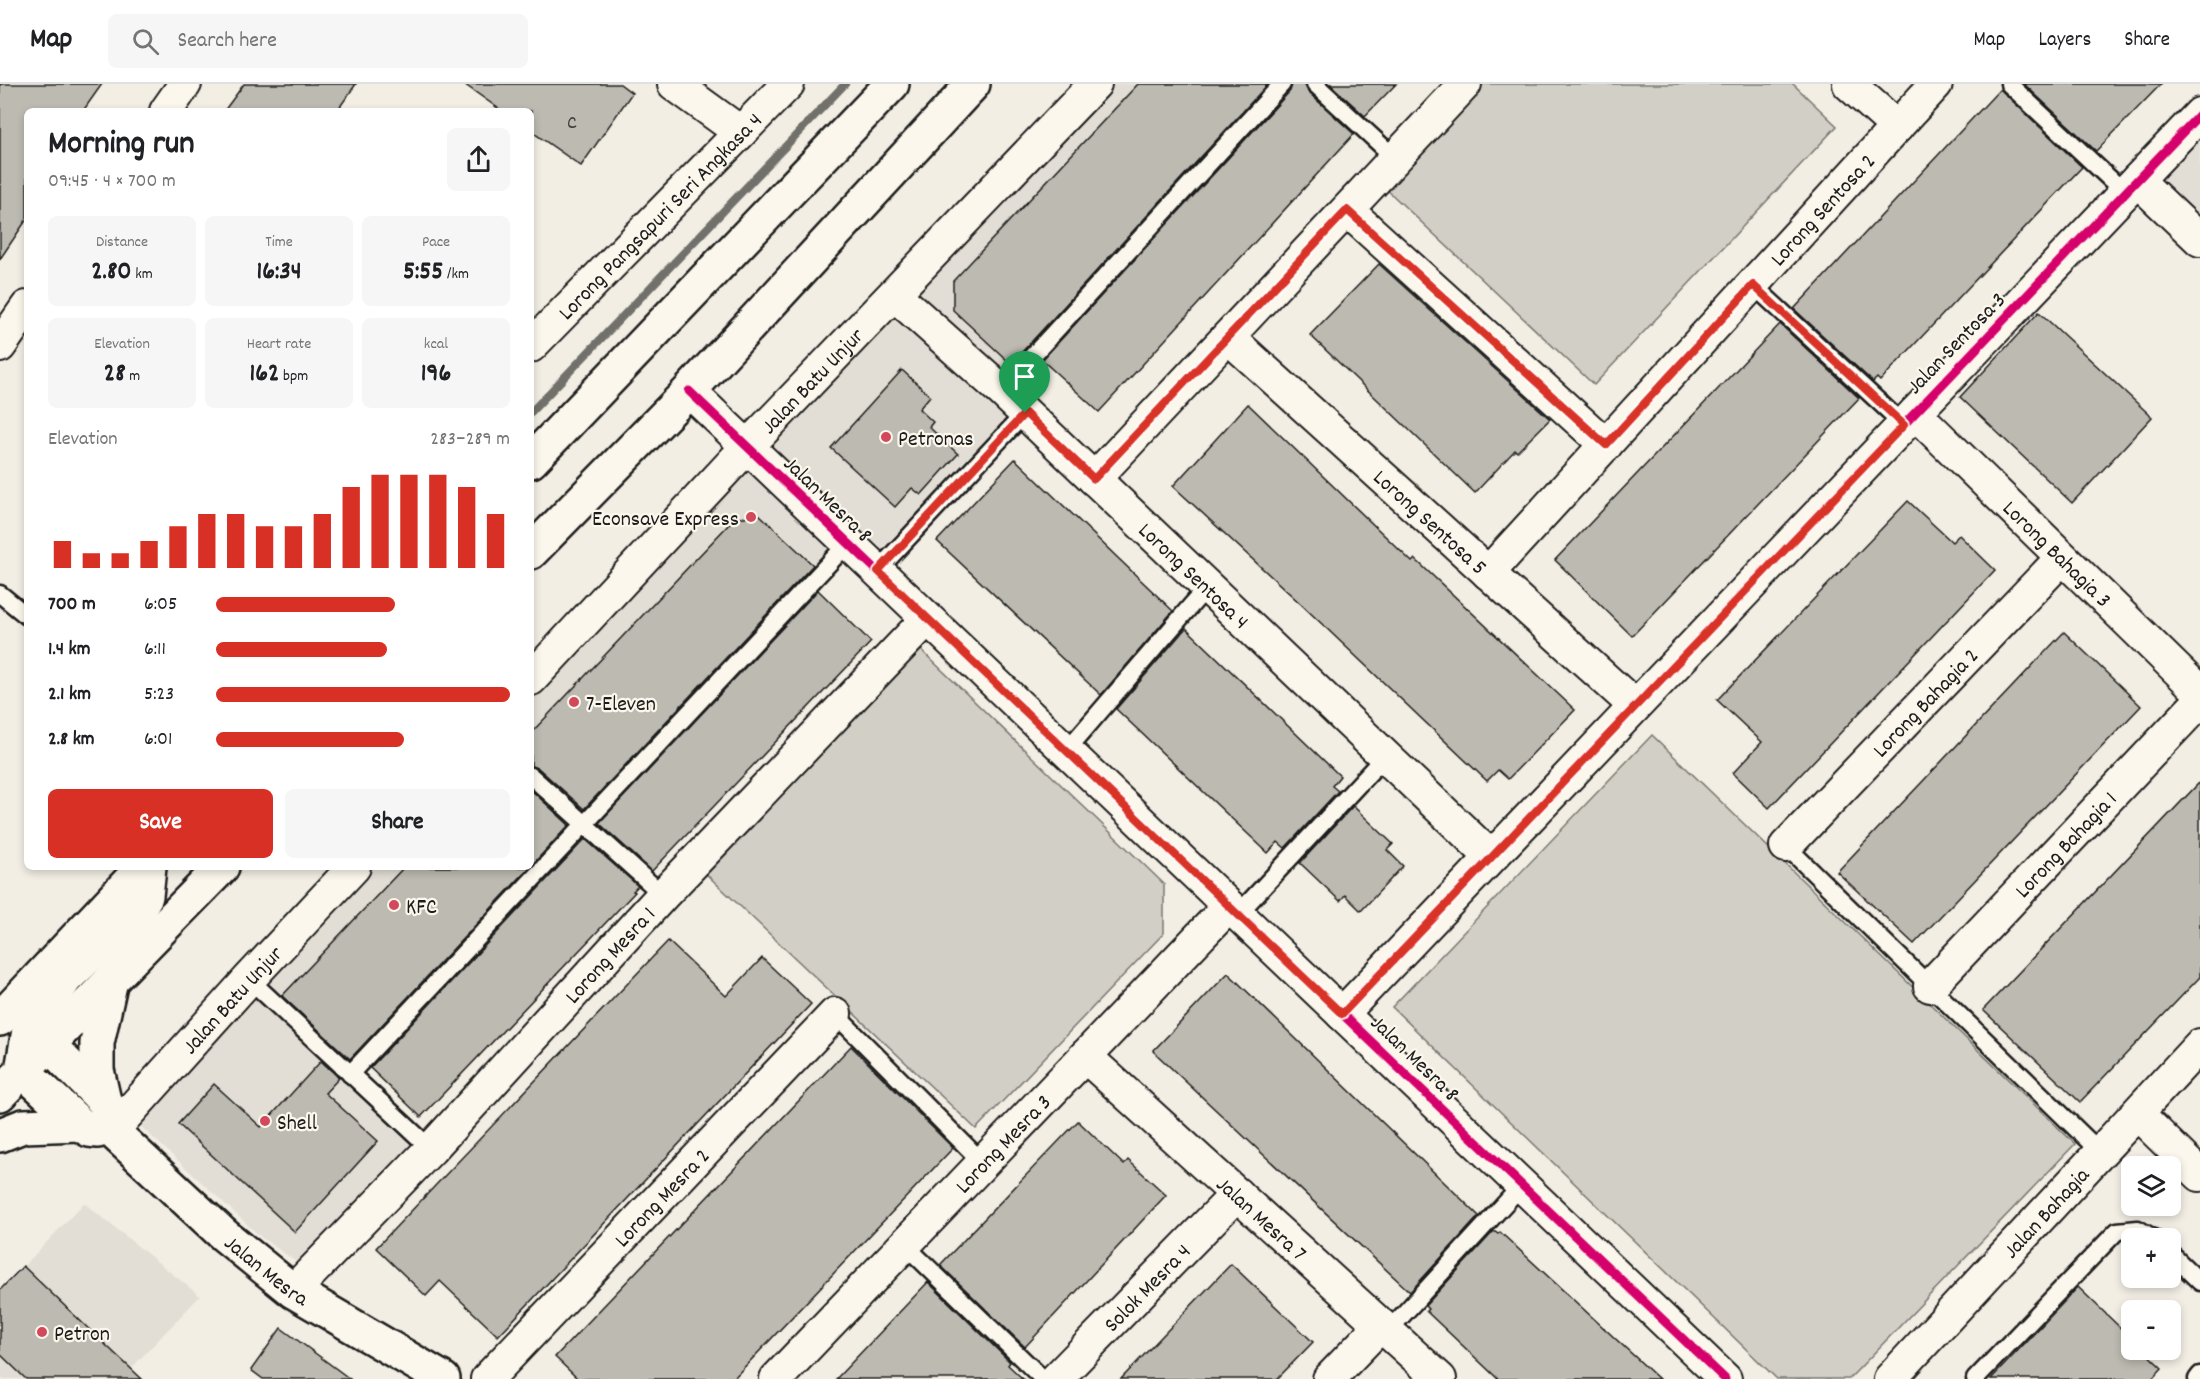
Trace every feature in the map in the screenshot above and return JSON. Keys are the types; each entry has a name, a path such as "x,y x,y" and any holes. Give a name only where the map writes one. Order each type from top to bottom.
{"main road":[{"path":"534,458 892,84"},
{"path":"534,549 689,391 972,84"},
{"path":"0,1019 140,870"},
{"path":"0,1094 24,1053 29,1030 66,978 137,911 146,896 149,870"},
{"path":"24,1053 111,980 219,870"},
{"path":"24,1053 80,1124 89,1130 108,1116 97,1070 98,1044 111,980"},
{"name":"Jalan Mesra","path":"24,1053 108,1116 224,1234 293,1291 443,1379"},
{"path":"0,1135 23,1126 80,1124"}],"street":[{"path":"674,84 740,132"},
{"name":"Lorong Pangsapuri Seri Angkasa 4","path":"534,343 788,84"},
{"name":"Jalan Batu Unjur","path":"534,676 747,447 1095,84"},
{"path":"1094,479 1465,84"},
{"path":"1849,84 1897,127"},
{"name":"Lorong Sentosa 2","path":"1488,573 1936,84"},
{"name":"Jalan Sentosa 3","path":"1342,1014 2200,114"},
{"path":"2131,186 2200,240"},
{"path":"1347,210 1606,445"},
{"name":"Lorong Sentosa 4","path":"895,295 1001,390 1491,857"},
{"path":"0,346 24,312"},
{"name":"Lorong Sentosa 5","path":"1228,337 1635,706"},
{"name":"Jalan Mesra 8","path":"689,391 1725,1379"},
{"name":"Lorong Bahagia 3","path":"1909,419 2062,558 2200,692"},
{"name":"Lorong Bahagia 2","path":"1786,846 2062,558"},
{"name":"Lorong Mesra 1","path":"293,1291 431,1149 663,895 927,619"},
{"name":"Lorong Bahagia 1","path":"1930,986 2200,701"},
{"name":"Jalan Batu Unjur","path":"108,1116 249,979 351,870"},
{"name":"Lorong Mesra 3","path":"776,1379 1085,1056 1233,910"},
{"name":"Lorong Mesra 2","path":"487,1379 835,1014"},
{"name":"Jalan Bahagia","path":"1890,1379 2200,1046"},
{"name":"Jalan Mesra 7","path":"1085,1056 1440,1379"},
{"path":"2138,1114 2200,1175"},
{"name":"Solok Mesra 4","path":"1056,1379 1237,1194"},
{"path":"1329,1379 1384,1328"}],"lane":[{"path":"1001,390 1282,84"},
{"path":"1315,84 1396,159"},
{"path":"2008,84 2131,186"},
{"path":"1753,285 1909,419"},
{"path":"878,571 1025,413"},
{"path":"350,1074 848,543"},
{"path":"1066,751 1207,587"},
{"path":"0,594 24,614"},
{"path":"1233,910 1385,756"},
{"path":"534,779 663,895"},
{"path":"1786,846 2100,1152"},
{"path":"249,979 431,1149"},
{"path":"835,1014 982,1163"},
{"path":"1384,1328 1522,1185"},
{"path":"1975,1379 2116,1231 2121,1231"},
{"path":"904,1244 1043,1379"},
{"path":"2181,1264 2200,1282"},
{"path":"2197,1379 2200,1375"}],"shaded area":[{"path":"1111,84 1273,84 989,393 1009,414 879,553 853,529 534,869 534,692"},
{"path":"1480,84 1793,84 1837,126 1594,385 1384,187"},
{"path":"2200,131 2200,224 2154,180"},
{"path":"918,647 1164,884 1164,933 976,1129 704,872"},
{"path":"1652,735 2075,1144 1849,1379 1777,1379 1392,1007"},
{"path":"366,870 533,870 340,1072 417,1146 301,1265 262,1238 135,1121"},
{"path":"84,1203 200,1296 121,1379 0,1379 0,1291"}],"building":[{"path":"0,84 102,84 85,108 24,108 24,223 0,259"},
{"path":"244,84 356,84 339,108 226,108"},
{"path":"464,84 620,84 632,93 581,166 534,133 534,108 498,108"},
{"path":"1138,84 1268,84 1011,364 953,310 953,281"},
{"path":"1292,84 1305,84 1308,92 1354,134 1099,412 1042,360 1290,91"},
{"path":"1330,84 1396,84 1365,116"},
{"path":"2024,84 2161,84 2096,151"},
{"path":"2000,89 2082,167 1880,381 1877,378 1873,382 1794,309"},
{"path":"1379,264 1550,419 1517,452 1515,450 1475,493 1310,335"},
{"path":"2039,312 2152,417 2072,503 1960,397"},
{"path":"1780,324 1859,398 1632,636 1555,560"},
{"path":"902,370 930,396 919,409 933,422 929,427 958,454 921,495 912,488 895,507 831,448"},
{"path":"1248,404 1412,562 1415,559 1575,710 1508,779 1498,770 1487,781 1173,486"},
{"path":"1015,459 1173,611 1101,695 937,541"},
{"path":"1908,501 1952,542 1959,535 1995,570 1769,808 1733,773 1762,742 1717,700"},
{"path":"759,514 813,565 584,809 534,767 534,730 734,519"},
{"path":"818,590 871,642 652,871 599,823"},
{"path":"1186,628 1340,776 1332,786 1338,791 1285,848 1278,842 1268,853 1116,709"},
{"path":"2064,632 2141,706 1914,944 1837,872"},
{"path":"2200,782 2200,977 2080,1102 1983,1010"},
{"path":"534,793 569,825 534,863"},
{"path":"1353,806 1393,844 1387,850 1403,866 1361,911 1345,895 1340,901 1300,863"},
{"path":"585,839 638,886 633,891 635,892 421,1117 370,1068"},
{"path":"401,870 527,870 350,1059 282,996"},
{"path":"668,941 726,996 762,958 811,1004 498,1336 440,1281 426,1296 376,1248"},
{"path":"1228,973 1479,1216 1410,1292 1153,1051"},
{"path":"851,1046 953,1148 733,1379 578,1379 555,1357"},
{"path":"321,1061 339,1078 325,1093 378,1141 295,1232 178,1124 214,1084 261,1127"},
{"path":"1078,1121 1124,1165 1128,1160 1166,1195 1025,1347 940,1265"},
{"path":"1494,1231 1498,1234 1500,1232 1659,1379 1498,1379 1426,1311 1428,1309 1425,1306"},
{"path":"1231,1264 1313,1342 1277,1379 1121,1379"},
{"path":"23,1266 142,1379 26,1379 0,1354 0,1290"},
{"path":"928,1282 1010,1362 1008,1365 1023,1379 836,1379"},
{"path":"2078,1287 2121,1328 2121,1360 2154,1360 2162,1368 2152,1379 1991,1379"},
{"path":"281,1328 350,1379 263,1379 251,1370"}],"waterway":[{"path":"534,409 845,84"}],"cycle path":[{"path":"1342,1014 2200,114"},
{"path":"689,391 1725,1379"}],"place":[{"name":"Petronas","path":"886,437"},
{"name":"Econsave Express","path":"751,517"},
{"name":"7-Eleven","path":"574,702"},
{"name":"KFC","path":"394,905"},
{"name":"Shell","path":"265,1121"},
{"name":"Petron","path":"42,1332"}],"route":[{"path":"1347,210 1606,445 1753,285 1904,425 1342,1014 878,571 1025,413 1094,479 1347,210"}]}
